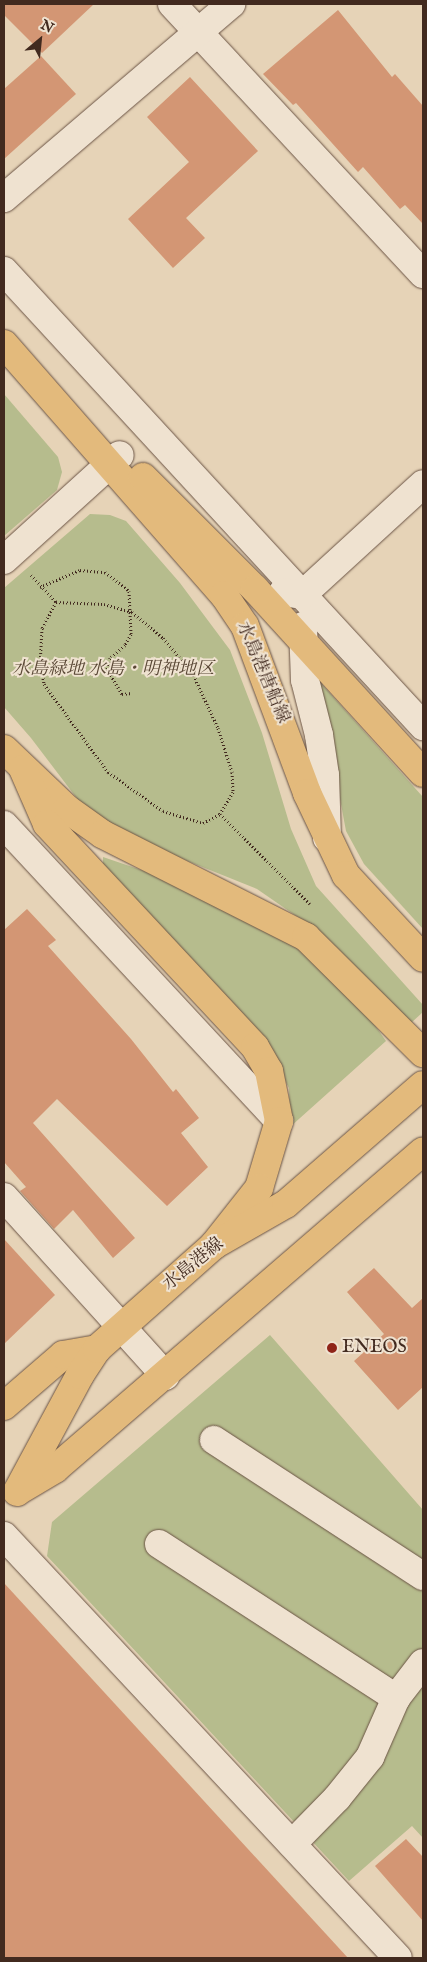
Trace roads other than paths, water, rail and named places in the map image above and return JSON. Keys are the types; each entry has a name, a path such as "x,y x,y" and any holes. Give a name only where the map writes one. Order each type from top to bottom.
{"main road":[{"path":"4,338 114,461 255,589 423,773"},
{"name":"水島港唐船線","path":"4,344 114,461 203,568 245,626 326,838 346,875 423,958"},
{"path":"4,749 67,809 102,834 306,937 423,1053"},
{"path":"23,769 47,824 255,1047 269,1071 279,1121 259,1188 214,1245"},
{"name":"水島港線","path":"10,1498 80,1374 97,1349 121,1325 214,1245 286,1204 423,1085"},
{"name":"水島港線","path":"10,1498 56,1468 166,1376 423,1151"},
{"path":"4,1406 63,1355 97,1349"}],"street":[{"path":"172,4 423,274"},
{"path":"4,198 231,4"},
{"path":"4,271 423,726"},
{"path":"4,560 114,461"},
{"path":"326,838 325,775 319,735 304,680 302,595 423,484"},
{"path":"255,589 302,595"},
{"path":"4,825 279,1121"},
{"path":"7,1208 121,1325 166,1376"},
{"path":"214,1440 423,1576"},
{"path":"4,1536 398,1958"},
{"path":"159,1544 396,1698"},
{"path":"292,1844 337,1798 370,1757 396,1698 423,1663"}],"place":[{"name":"ENEOS","path":"332,1348"}],"park label":[{"name":"水島緑地 水島・明神地区","path":"113,670"}]}
